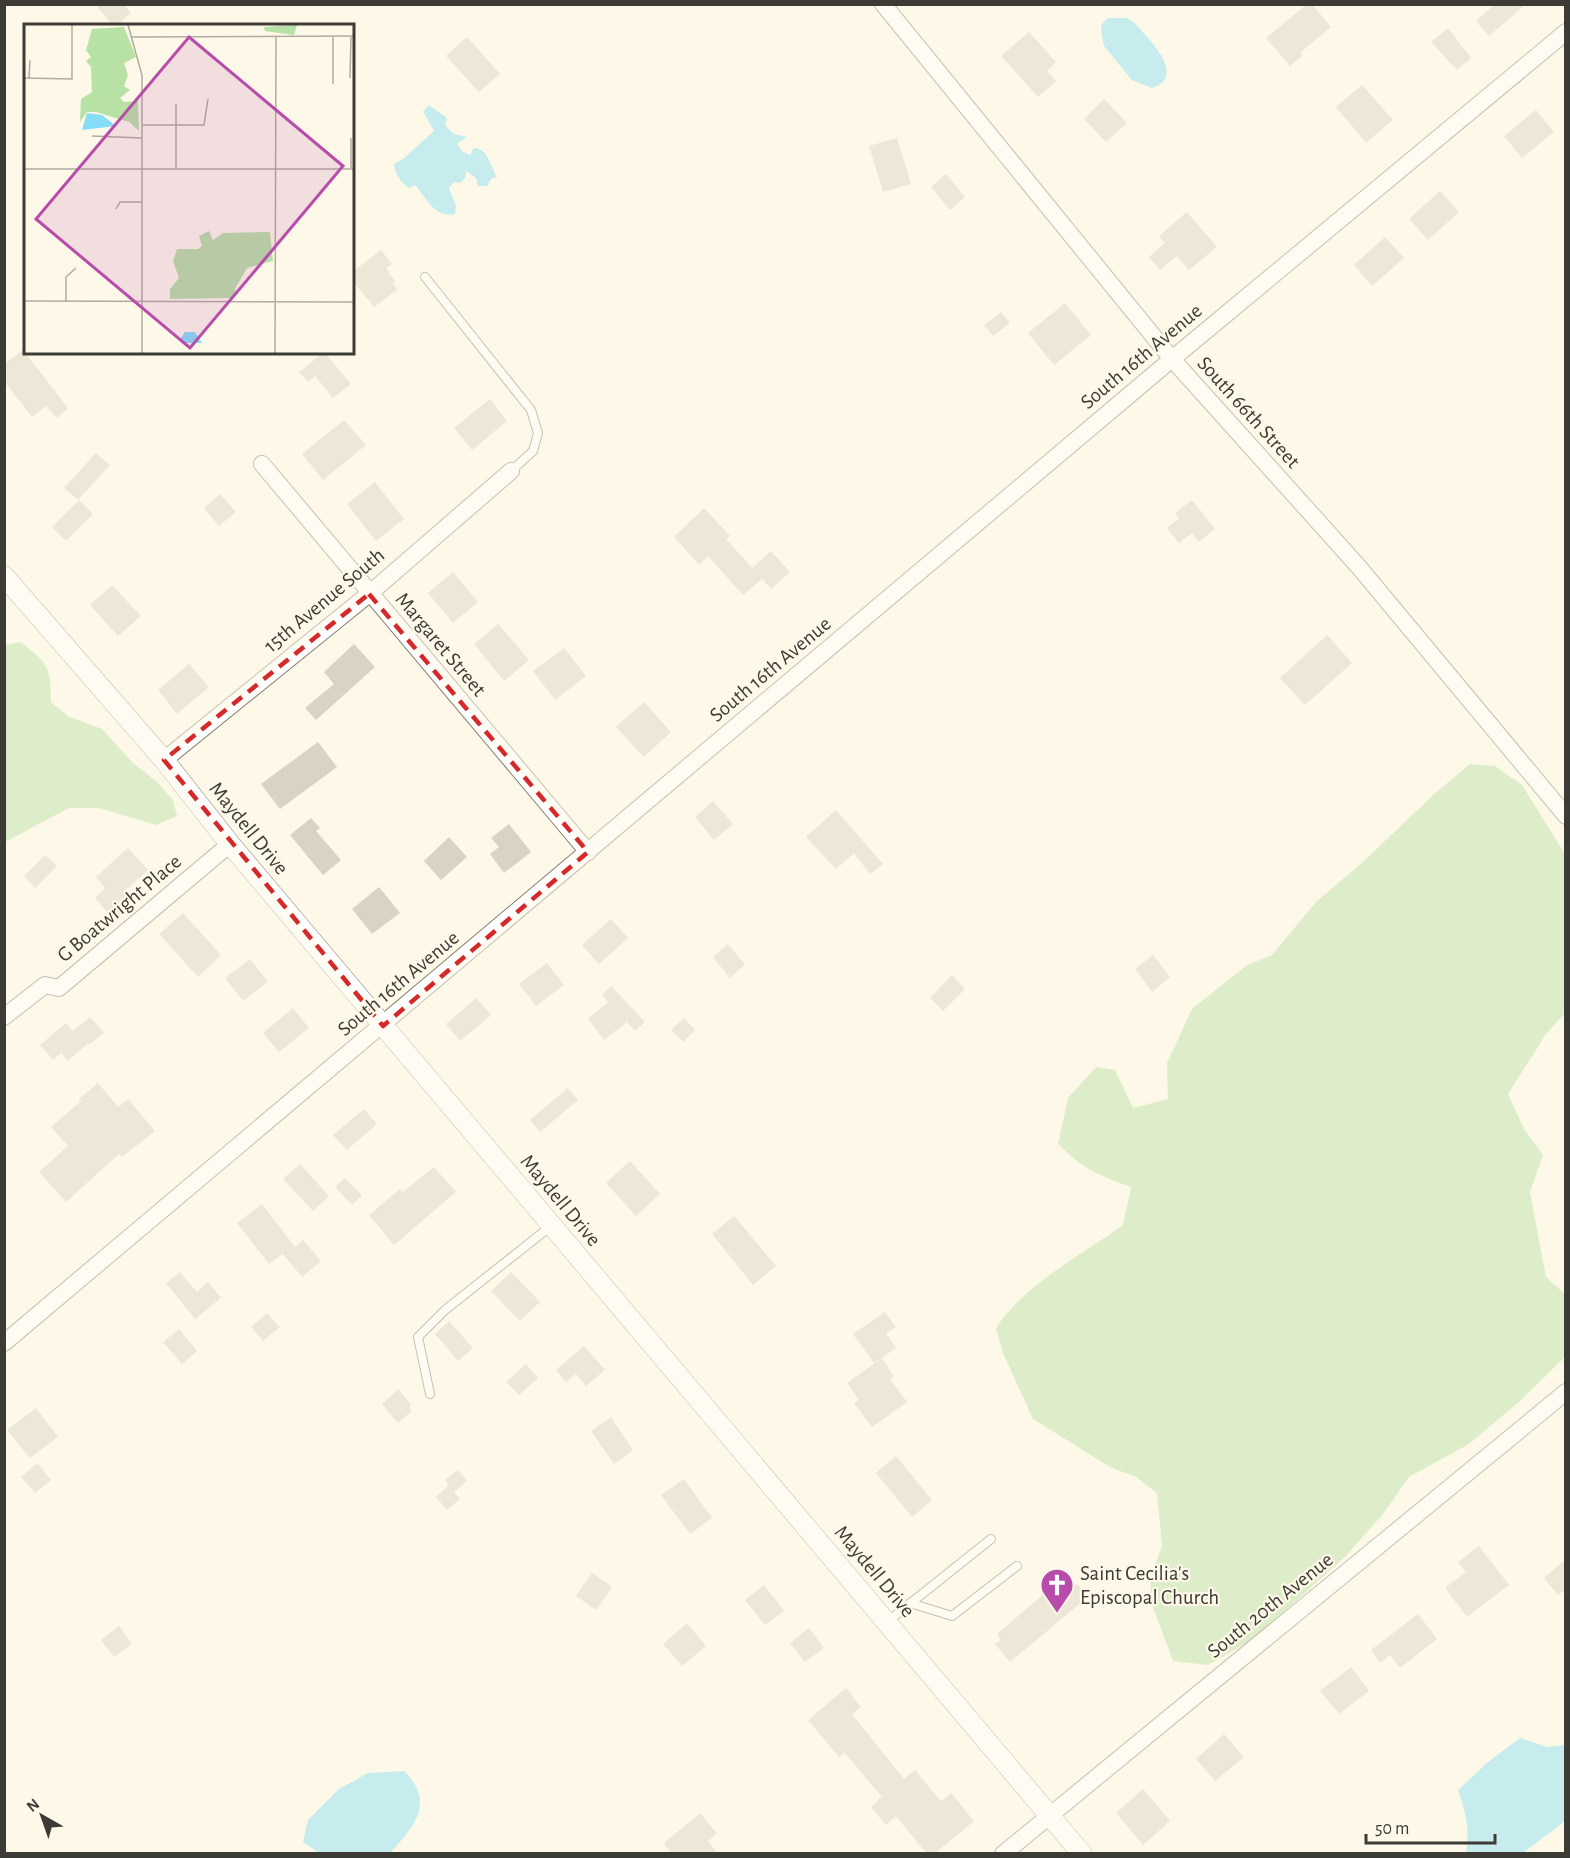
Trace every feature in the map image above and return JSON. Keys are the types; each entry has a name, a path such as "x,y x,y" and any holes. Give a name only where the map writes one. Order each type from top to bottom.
{"street":[{"name":"South 66th Street","path":"882,4 1172,359 1358,566 1566,816"},
{"name":"South 16th Avenue","path":"4,1343 1172,359 1566,32"},
{"name":"Margaret Street","path":"262,464 588,852"},
{"name":"15th Avenue South","path":"164,760 369,594 511,471"},
{"name":"Maydell Drive","path":"4,576 164,760 230,844 1082,1854"},
{"name":"G Boatwright Place","path":"4,1017 45,985 59,988 230,844"},
{"name":"South 20th Avenue","path":"1003,1854 1566,1392"}],"lane":[{"path":"425,277 531,410 538,433 532,451 511,471"},
{"path":"430,1394 418,1337 445,1310 551,1225"},
{"path":"886,1622 991,1539"},
{"path":"910,1603 952,1616 1017,1566"}],"highlighted area":[{"path":"369,594 588,852 383,1026 164,760"}],"green space":[{"path":"20,642 37,655 46,667 49,673 51,702 68,716 102,729 133,763 157,782 173,800 177,816 156,825 99,808 69,808 5,842 5,645"},
{"path":"1470,764 1495,766 1522,785 1565,854 1565,1013 1546,1034 1508,1094 1524,1129 1543,1155 1530,1192 1546,1277 1565,1294 1566,1356 1519,1402 1469,1444 1409,1477 1383,1514 1345,1557 1252,1640 1208,1665 1173,1661 1152,1605 1150,1579 1162,1546 1157,1493 1136,1477 1110,1467 1033,1419 1003,1353 996,1328 1023,1297 1038,1284 1123,1225 1131,1187 1092,1170 1058,1144 1068,1098 1096,1067 1115,1070 1133,1108 1168,1099 1167,1063 1192,1009 1247,965 1272,955 1316,902"}],"water":[{"path":"1108,18 1127,18 1148,37 1166,66 1167,75 1162,82 1152,88 1132,80 1104,46 1102,24"},
{"path":"429,105 447,118 445,125 454,134 467,137 457,144 462,151 470,155 474,148 483,151 497,177 491,179 487,186 478,186 476,178 466,171 465,178 460,183 454,182 449,188 456,206 455,214 442,213 415,185 409,188 403,184 394,164 403,159 434,131 423,111"},
{"path":"1520,1738 1547,1747 1565,1745 1565,1821 1523,1853 1466,1853 1468,1836 1458,1790 1488,1762"},
{"path":"404,1771 414,1782 419,1793 420,1804 418,1814 407,1834 390,1853 319,1853 303,1842 308,1820 339,1789 368,1773"}],"building":[{"path":"95,4 124,4 131,13 118,24 111,24"},
{"path":"1307,4 1312,4 1331,27 1300,53 1302,56 1290,66 1266,38"},
{"path":"1495,4 1526,4 1489,36 1476,21"},
{"path":"1448,28 1471,58 1457,70 1431,42"},
{"path":"1029,32 1056,62 1047,71 1056,81 1038,97 1001,56"},
{"path":"467,37 500,74 479,92 446,56"},
{"path":"1362,85 1393,120 1366,143 1336,107"},
{"path":"1104,99 1127,123 1106,142 1084,119"},
{"path":"1536,110 1554,132 1522,158 1504,136"},
{"path":"897,138 911,184 883,192 869,146"},
{"path":"946,174 965,197 950,210 931,187"},
{"path":"1440,191 1459,212 1428,240 1409,219"},
{"path":"1187,212 1217,247 1189,270 1177,256 1160,270 1149,257 1165,243 1159,236"},
{"path":"1385,237 1404,258 1372,286 1354,265"},
{"path":"381,250 392,264 386,268 395,281 393,283 397,290 374,307 354,282 354,270"},
{"path":"1065,303 1091,335 1054,365 1028,333"},
{"path":"1001,312 1010,323 993,336 984,325"},
{"path":"23,350 68,408 57,418 46,406 32,417 4,381 4,364"},
{"path":"322,354 326,354 351,384 333,398 315,376 308,382 299,372"},
{"path":"490,399 507,421 472,450 454,428"},
{"path":"344,420 366,445 323,480 302,454"},
{"path":"96,453 110,465 78,500 64,488"},
{"path":"375,482 404,519 376,541 347,504"},
{"path":"220,494 236,512 219,526 204,508"},
{"path":"79,500 93,514 66,541 52,527"},
{"path":"1192,500 1215,529 1199,542 1192,533 1179,543 1167,528 1179,518 1175,513"},
{"path":"704,508 730,536 726,539 752,568 771,551 790,572 771,589 762,579 743,595 708,556 699,565 674,537"},
{"path":"453,572 478,602 453,623 428,593"},
{"path":"112,585 141,616 118,636 90,605"},
{"path":"498,624 529,660 504,681 474,644"},
{"path":"1327,635 1352,663 1305,705 1280,678"},
{"path":"354,644 375,667 316,720 305,708 334,684 324,672"},
{"path":"564,648 586,676 555,700 533,671"},
{"path":"189,664 209,687 177,714 158,690"},
{"path":"644,702 671,732 644,757 616,727"},
{"path":"318,742 337,767 280,809 261,784"},
{"path":"713,801 733,824 714,840 695,817"},
{"path":"836,810 883,864 870,874 854,853 836,869 806,837"},
{"path":"311,818 320,828 316,831 341,860 323,875 290,835"},
{"path":"509,824 531,852 504,873 490,854 499,847 491,838"},
{"path":"449,837 467,857 441,880 424,861"},
{"path":"128,848 148,870 126,890 136,900 114,920 95,898 105,888 96,877"},
{"path":"45,855 57,866 35,888 24,876"},
{"path":"379,887 400,913 372,934 352,909"},
{"path":"183,913 221,955 198,977 159,934"},
{"path":"611,919 628,938 599,964 582,945"},
{"path":"728,944 745,964 730,978 713,957"},
{"path":"1153,955 1170,977 1152,992 1135,969"},
{"path":"250,959 268,982 243,1001 225,978"},
{"path":"547,963 564,985 536,1006 519,984"},
{"path":"952,975 965,989 943,1011 930,998"},
{"path":"611,986 645,1022 635,1031 627,1022 604,1040 588,1019 608,1002 602,995"},
{"path":"476,998 491,1015 460,1041 446,1024"},
{"path":"293,1008 309,1028 279,1052 263,1033"},
{"path":"90,1017 104,1033 89,1045 88,1043 68,1061 61,1053 53,1060 40,1045 66,1023 73,1031"},
{"path":"684,1018 695,1030 683,1042 671,1030"},
{"path":"98,1083 118,1107 128,1099 155,1131 122,1157 119,1154 66,1202 39,1172 68,1146 51,1127"},
{"path":"568,1088 578,1100 540,1132 530,1120"},
{"path":"364,1109 377,1124 347,1150 333,1135"},
{"path":"630,1161 660,1194 636,1216 606,1183"},
{"path":"300,1164 329,1196 313,1211 283,1179"},
{"path":"434,1167 456,1192 394,1245 369,1215 400,1189 403,1192"},
{"path":"345,1178 362,1195 352,1205 335,1187"},
{"path":"262,1204 295,1247 303,1240 321,1261 302,1277 283,1254 269,1264 237,1223"},
{"path":"734,1216 776,1266 753,1285 712,1234"},
{"path":"180,1272 197,1292 208,1282 221,1298 195,1319 166,1283"},
{"path":"511,1272 540,1302 520,1321 491,1291"},
{"path":"885,1312 896,1327 886,1333 896,1348 874,1363 853,1334"},
{"path":"267,1313 280,1327 263,1341 251,1327"},
{"path":"449,1321 473,1348 458,1361 435,1334"},
{"path":"179,1329 197,1351 182,1364 163,1342"},
{"path":"584,1346 605,1370 586,1386 576,1374 566,1382 556,1370"},
{"path":"882,1358 894,1376 890,1379 907,1402 872,1427 854,1403 859,1400 847,1383"},
{"path":"526,1364 538,1378 519,1395 506,1382"},
{"path":"399,1389 411,1405 409,1407 412,1411 398,1423 382,1404"},
{"path":"36,1408 58,1437 30,1458 7,1430"},
{"path":"611,1417 633,1450 614,1464 591,1431"},
{"path":"896,1456 932,1500 912,1517 876,1473"},
{"path":"37,1463 51,1480 35,1493 21,1477"},
{"path":"458,1470 467,1481 454,1492 460,1499 447,1510 436,1497 449,1485 445,1480"},
{"path":"684,1479 712,1518 690,1534 661,1495"},
{"path":"1479,1546 1509,1585 1467,1617 1445,1588 1466,1572 1458,1562"},
{"path":"1566,1559 1566,1589 1558,1595 1544,1578"},
{"path":"592,1573 612,1587 596,1610 576,1596"},
{"path":"1067,1580 1073,1587 1077,1584 1088,1597 1010,1662 995,1644 1001,1640 997,1634 1052,1587 1054,1590"},
{"path":"764,1585 784,1611 765,1625 745,1600"},
{"path":"1418,1614 1437,1639 1400,1668 1390,1655 1380,1663 1371,1650"},
{"path":"687,1623 706,1646 682,1666 663,1644"},
{"path":"119,1626 132,1644 114,1657 101,1640"},
{"path":"809,1628 824,1648 805,1662 790,1643"},
{"path":"1351,1667 1369,1691 1339,1714 1320,1691"},
{"path":"846,1688 861,1707 852,1714 904,1779 915,1770 941,1801 951,1793 974,1821 934,1854 927,1854 896,1816 886,1825 871,1807 882,1797 844,1752 839,1757 808,1720"},
{"path":"1224,1734 1244,1757 1215,1781 1196,1759"},
{"path":"1143,1789 1170,1821 1143,1845 1116,1813"},
{"path":"700,1813 717,1834 708,1841 718,1854 672,1854 664,1843"}],"place":[{"name":"Saint Cecilia's Episcopal Church","path":"1057,1614"}]}
